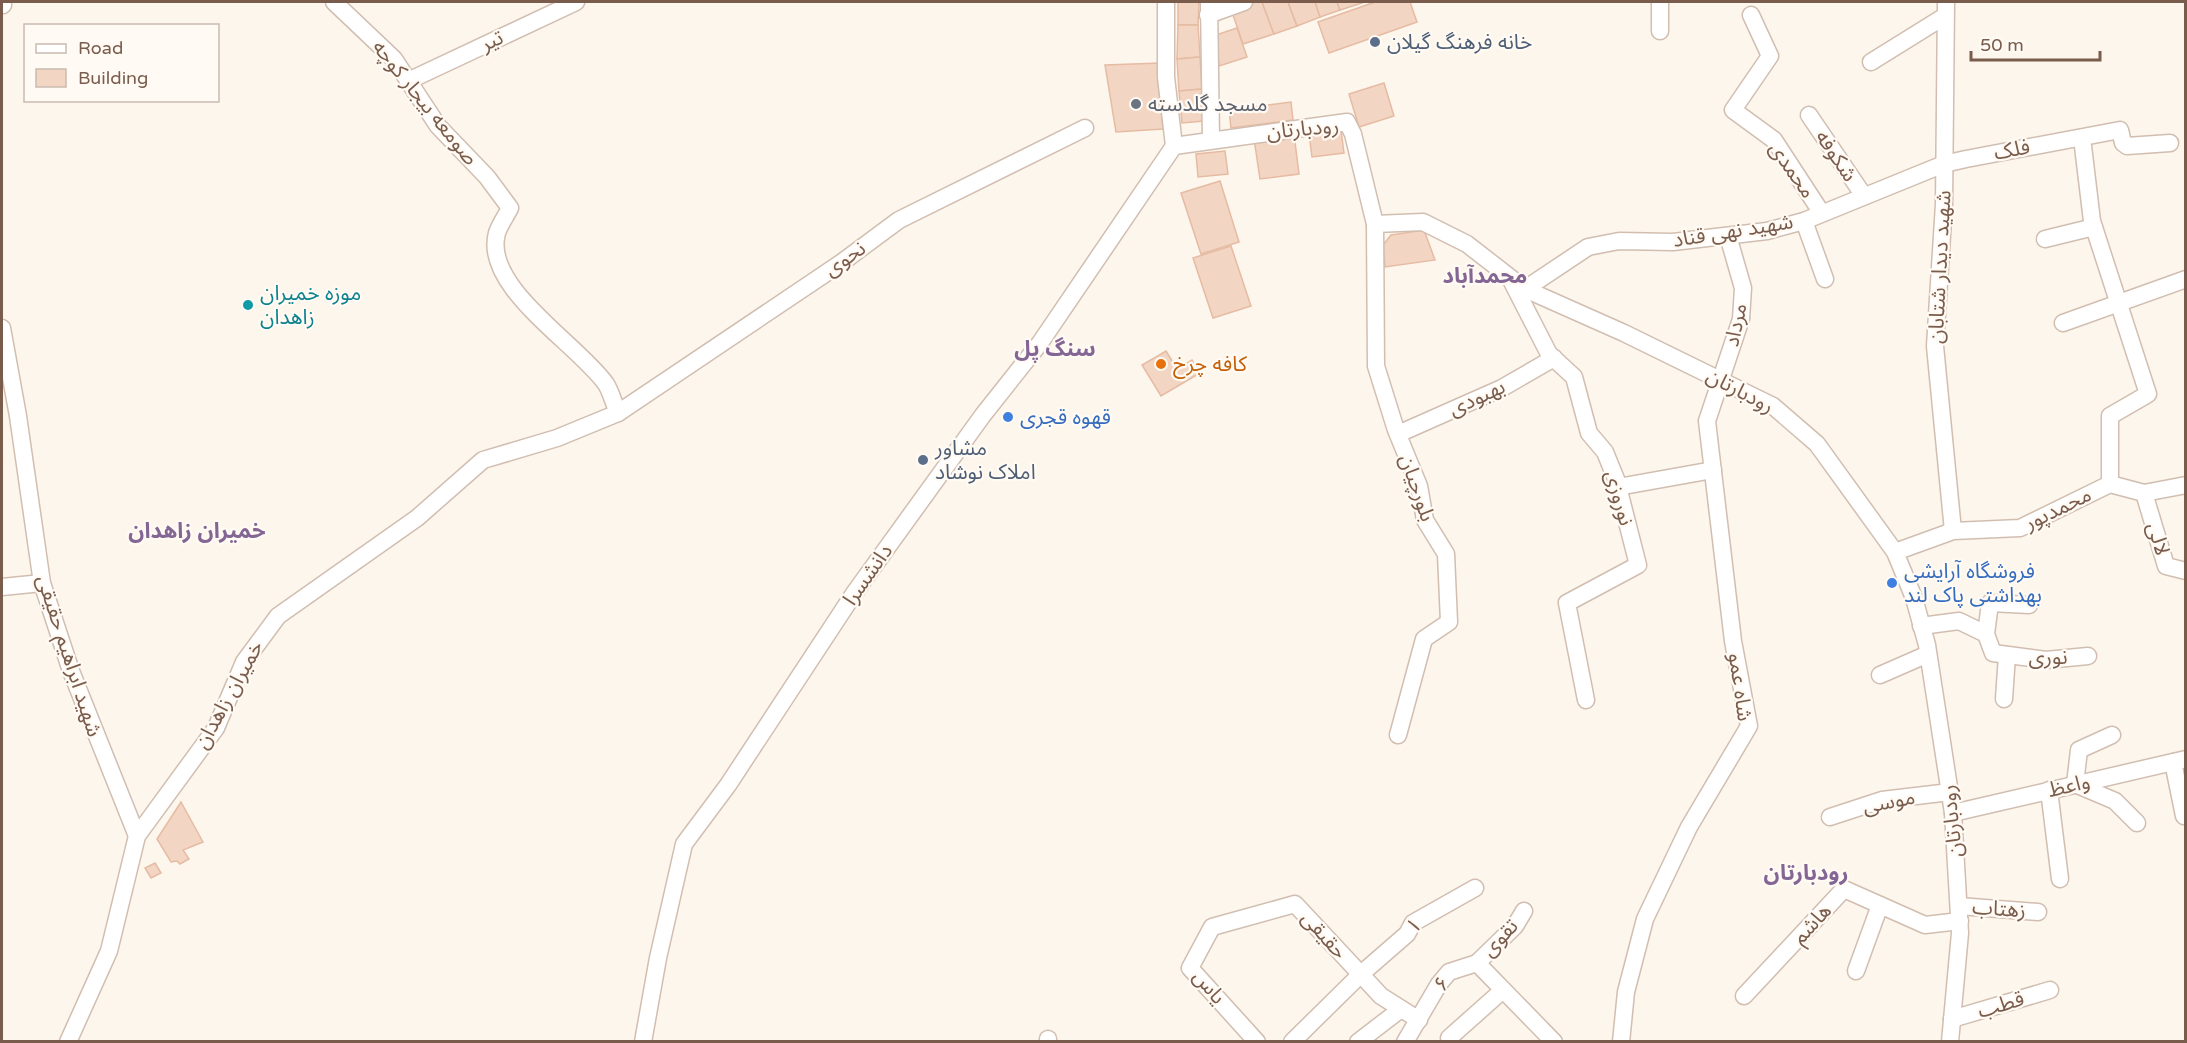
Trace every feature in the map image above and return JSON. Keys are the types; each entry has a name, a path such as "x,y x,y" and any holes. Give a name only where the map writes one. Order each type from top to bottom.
{"street":[{"name":"صومعه بیجار کوچه","path":"334,2 394,59 438,126 487,177 510,208 497,234 497,258 524,305 566,342 606,384 618,413"},
{"name":"تیر","path":"408,81 576,2"},
{"path":"1166,2 1166,77 1174,146"},
{"path":"1211,140 1209,8 1244,2"},
{"path":"1660,2 1660,31"},
{"path":"1871,62 1946,9"},
{"name":"شهید دیدار شتابان","path":"1946,9 1944,204 1935,346 1953,531"},
{"name":"محمدی","path":"1751,15 1770,56 1733,110 1774,140 1821,212"},
{"name":"شکوفه","path":"1809,116 1864,196"},
{"name":"رودبارتان","path":"1174,146 1347,122 1353,134 1375,225 1423,222 1467,244 1518,284 1773,406 1817,444 1895,552 1914,598 1928,654 1953,813 1959,913 1950,1041"},
{"name":"نحوی","path":"618,413 841,264 899,220 1085,129"},
{"name":"فلک","path":"1944,164 2120,130 2123,143 2127,146 2170,143"},
{"path":"2082,138 2094,227 2148,394 2110,416 2110,484"},
{"name":"دانشسرا","path":"648,1040 657,958 684,844 728,785 855,592 982,415 1040,342 1174,146"},
{"name":"شهید نهی قناد","path":"1518,284 1588,247 1618,241 1673,243 1767,231 1804,220 1944,164"},
{"path":"1804,220 1825,279"},
{"name":"بلورچیان","path":"1375,225 1376,366 1398,434 1419,486 1425,520 1446,554 1449,622 1424,639 1398,735"},
{"path":"2045,239 2094,227"},
{"name":"مرداد","path":"1722,380 1741,319 1743,288 1728,236"},
{"path":"2063,323 2186,279"},
{"name":"نوروزی","path":"1518,284 1549,354 1574,377 1589,433 1605,452 1618,487 1638,565 1567,603 1586,700"},
{"name":"شهید ابراهیم حقیقی","path":"2,328 18,416 42,583 75,682 137,836"},
{"name":"بهبودی","path":"1398,434 1502,388 1554,358"},
{"name":"شاه عمو","path":"1621,1041 1626,992 1645,919 1689,827 1749,726 1733,641 1707,421 1722,380"},
{"name":"خمیران زاهدان","path":"68,1041 109,951 137,836 216,728 244,662 278,616 417,518 483,460 557,438 618,413"},
{"path":"1618,487 1713,470"},
{"name":"محمدپور","path":"1895,552 1953,531 2020,528 2110,484 2144,493 2186,485"},
{"name":"لالی","path":"2144,493 2166,566 2186,571"},
{"path":"2,587 42,583"},
{"path":"1986,634 1990,603 2029,605"},
{"name":"نوری","path":"1921,626 1959,621 1986,634 1993,653 2046,660 2088,656"},
{"path":"1880,675 1928,654"},
{"name":"نوری","path":"2004,699 2007,655"},
{"path":"2112,735 2079,750 2075,784 2115,801 2137,823"},
{"path":"2179,760 2184,816"},
{"name":"واعظ","path":"1953,813 2179,760"},
{"path":"2049,790 2060,879"},
{"name":"موسی","path":"1830,817 1882,800 1950,792"},
{"name":"۱","path":"1360,974 1407,934 1413,922 1475,888"},
{"name":"هاشم","path":"1744,996 1844,889 1925,925 1959,913"},
{"name":"حقیقی","path":"1212,927 1295,904 1381,996 1419,1020"},
{"path":"1856,971 1880,905"},
{"name":"تقوی","path":"1524,911 1515,926 1477,963 1554,1041"},
{"name":"زهتاب","path":"1959,913 2038,912"},
{"name":"یاس","path":"1212,927 1190,968 1257,1041"},
{"name":"۶","path":"1405,1041 1438,984 1449,972 1477,963"},
{"path":"1292,1041 1360,974"},
{"name":"تقوی","path":"1449,1038 1503,990"},
{"name":"قطب","path":"1953,1019 2050,990"},
{"path":"1358,1041 1401,1009"}],"building":[{"path":"1178,2 1199,2 1198,25 1178,25"},
{"path":"1253,2 1262,2 1274,34 1243,44 1231,9"},
{"path":"1262,2 1288,2 1297,26 1274,34"},
{"path":"1288,2 1315,2 1320,17 1297,26"},
{"path":"1315,2 1337,2 1340,10 1320,17"},
{"path":"1337,2 1365,2 1340,10"},
{"path":"1375,2 1410,2 1417,22 1329,53 1318,22"},
{"path":"1178,25 1198,25 1200,57 1177,59"},
{"path":"1237,28 1247,57 1219,66 1216,35"},
{"path":"1200,57 1202,89 1179,91 1177,59"},
{"name":"مسجد گلدسته","path":"1161,63 1162,78 1158,78 1163,129 1116,132 1105,65"},
{"path":"1384,83 1394,116 1359,127 1349,94"},
{"path":"1202,89 1204,121 1182,123 1179,91"},
{"path":"1291,102 1293,120 1231,128 1229,110"},
{"path":"1341,130 1344,153 1312,157 1309,134"},
{"path":"1294,134 1299,174 1260,179 1254,139"},
{"path":"1225,151 1228,174 1198,177 1196,154"},
{"path":"1220,181 1239,242 1201,254 1181,193"},
{"path":"1424,230 1435,260 1385,267 1383,245 1391,235"},
{"path":"1231,246 1251,306 1213,318 1193,258"},
{"path":"1166,351 1177,369 1192,360 1200,373 1161,396 1142,365"},
{"path":"181,802 203,842 183,850 189,859 180,864 177,861 171,862 157,839"},
{"path":"155,863 161,873 151,878 145,868"}],"place":[{"name":"خانه فرهنگ گیلان","path":"1375,42"},
{"name":"مسجد گلدسته","path":"1136,104"},
{"name":"موزه خمیران زاهدان","path":"248,305"},
{"name":"کافه چرخ","path":"1161,364"},
{"name":"قهوه قجری","path":"1008,417"},
{"name":"مشاور املاک نوشاد","path":"923,460"},
{"name":"فروشگاه آرایشی بهداشتی پاک لند","path":"1892,583"}],"district":[{"name":"محمدآباد","path":"1485,276"},
{"name":"سنگ پل","path":"1055,349"},
{"name":"خمیران زاهدان","path":"197,531"},
{"name":"رودبارتان","path":"1806,873"}]}
